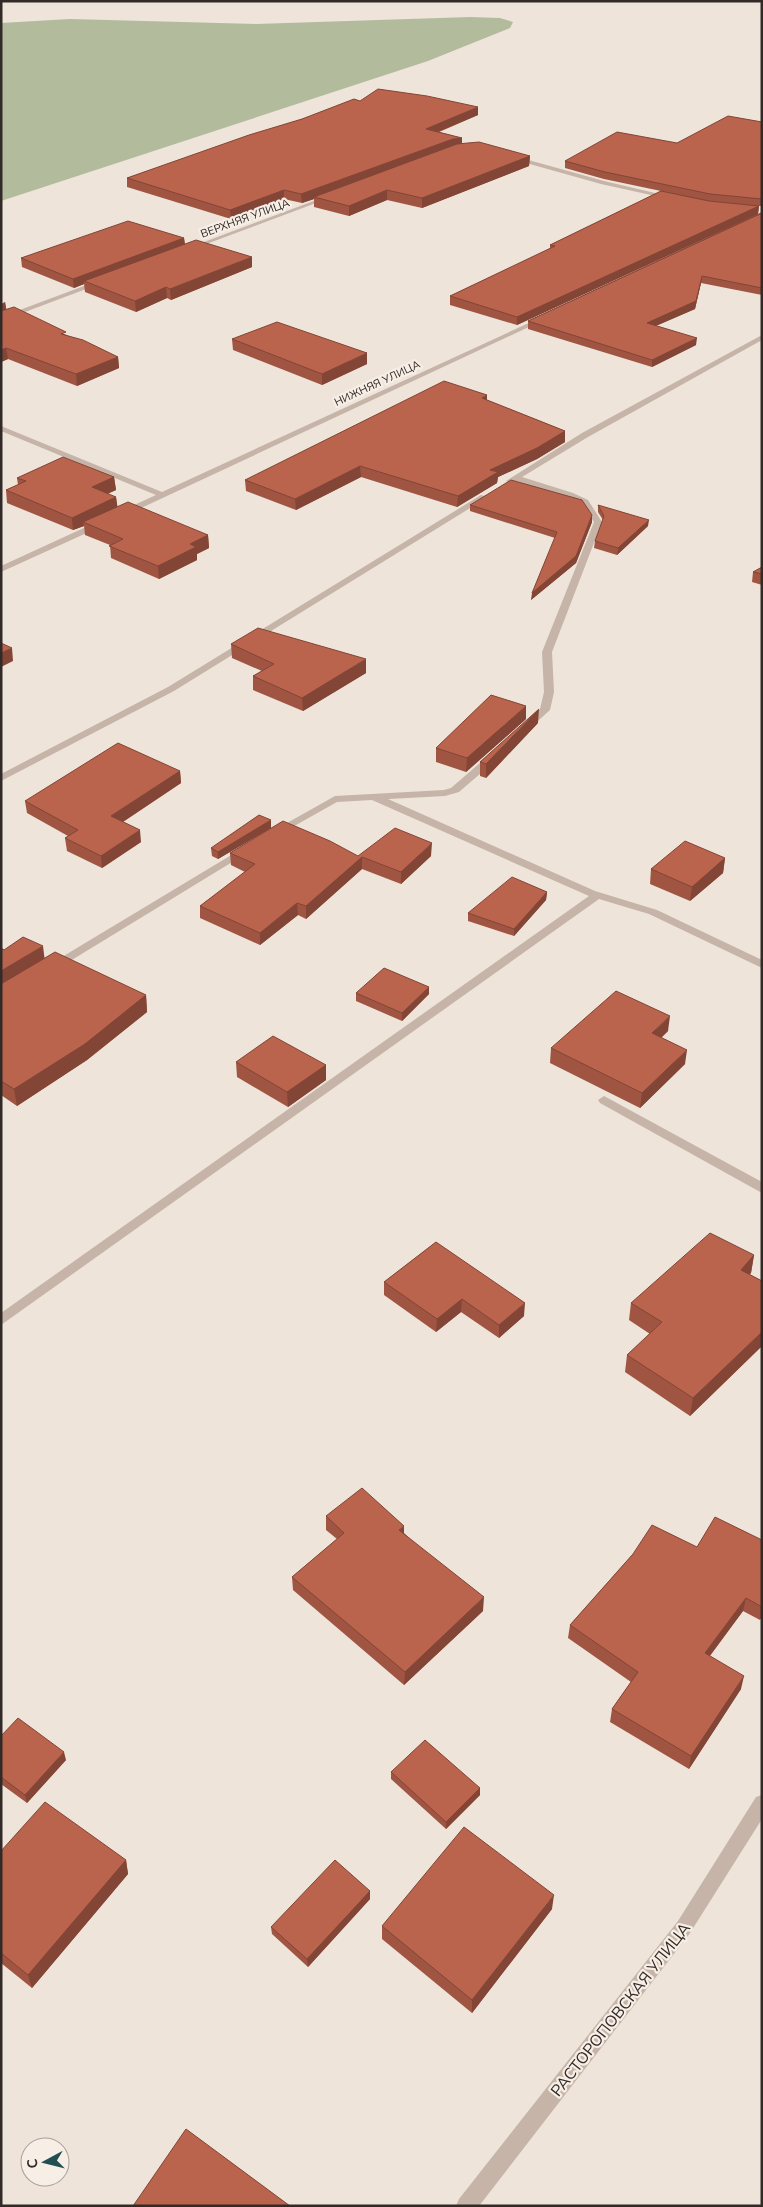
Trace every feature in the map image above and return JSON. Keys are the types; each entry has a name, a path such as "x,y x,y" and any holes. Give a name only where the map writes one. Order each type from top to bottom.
{"street":[{"path":"508,156 603,183 680,199"},
{"name":"ВЕРХНЯЯ УЛИЦА","path":"186,250 334,195"},
{"path":"1,319 103,281"},
{"name":"НИЖНЯЯ УЛИЦА","path":"117,516 556,312"},
{"path":"498,488 585,434 762,337"},
{"path":"1,428 162,495"},
{"path":"514,478 570,495 585,502 598,522 547,652 549,692 545,710 518,735"},
{"path":"1,778 171,689 489,494"},
{"path":"1,569 108,520"},
{"path":"44,971 259,842 336,799 445,793 455,790 497,753"},
{"path":"371,796 598,895 653,912 762,965"},
{"path":"1,1320 598,895"},
{"path":"604,1100 762,1188"},
{"name":"РАСТОРОПОВСКАЯ УЛИЦА","path":"466,2206 684,1927 762,1803"}],"green space":[{"path":"470,17 500,18 513,22 510,28 428,61 1,201 1,23 70,19 256,24"}],"building":[{"path":"378,89 427,96 478,107 426,129 462,138 453,139 301,194 284,190 230,210 127,178 249,135 302,119 354,99 360,101"},
{"path":"728,116 762,122 762,199 710,194 605,172 565,161 617,132 677,143"},
{"path":"479,142 530,156 422,198 387,190 349,206 314,197 457,144"},
{"path":"661,191 709,201 759,206 517,317 450,296 555,246 550,245"},
{"path":"762,213 762,288 702,276 696,301 647,323 697,338 652,360 528,321"},
{"path":"128,221 184,238 73,279 21,258"},
{"path":"196,240 252,257 170,289 166,287 135,301 84,281"},
{"path":"14,307 66,332 61,334 83,340 118,357 76,374 6,348 1,350 1,311"},
{"path":"277,322 367,353 322,374 232,339"},
{"path":"444,381 487,395 482,398 565,431 537,448 490,470 498,472 458,496 360,466 295,499 245,480"},
{"path":"63,457 114,477 92,487 116,497 72,518 6,490 26,481 17,478"},
{"path":"511,480 582,500 592,515 576,556 532,593 557,532 470,505"},
{"path":"128,502 208,535 190,544 196,547 158,566 109,546 123,539 83,522"},
{"path":"598,505 649,520 618,548 595,541 604,516"},
{"path":"762,567 762,574 753,572"},
{"path":"258,628 366,659 302,698 253,676 274,664 231,644"},
{"path":"1,643 12,648 1,653"},
{"path":"491,695 526,706 467,758 436,748"},
{"path":"539,709 486,764 480,762"},
{"path":"118,743 180,771 111,816 140,830 101,856 65,838 78,830 25,801"},
{"path":"259,815 271,820 218,852 211,848"},
{"path":"283,821 330,841 358,856 395,828 432,843 401,872 362,857 306,906 297,903 260,933 200,906 255,864 230,853"},
{"path":"685,841 725,858 692,887 651,869"},
{"path":"512,877 547,892 514,929 468,913"},
{"path":"23,937 43,946 1,971 1,948 4,950"},
{"path":"55,952 146,995 85,1044 14,1089 1,1081 1,984"},
{"path":"384,968 429,987 402,1013 356,993"},
{"path":"616,991 670,1016 652,1033 687,1050 642,1093 551,1048"},
{"path":"273,1036 326,1065 287,1092 236,1062"},
{"path":"710,1233 754,1255 741,1270 762,1281 762,1332 693,1398 627,1355 662,1322 631,1303"},
{"path":"436,1242 525,1303 499,1325 462,1299 437,1319 384,1282"},
{"path":"362,1488 404,1526 399,1530 484,1597 405,1672 292,1577 344,1533 326,1516"},
{"path":"715,1517 762,1540 762,1607 746,1598 705,1653 744,1676 691,1756 612,1709 638,1672 570,1625 633,1554 652,1525 697,1547"},
{"path":"18,1718 64,1752 25,1795 1,1777 1,1736"},
{"path":"425,1740 480,1788 446,1822 391,1772"},
{"path":"45,1802 126,1860 28,1975 1,1953 1,1851"},
{"path":"464,1827 554,1895 472,2000 382,1926"},
{"path":"335,1860 370,1891 307,1959 271,1927"},
{"path":"186,2129 290,2206 133,2206"}]}
